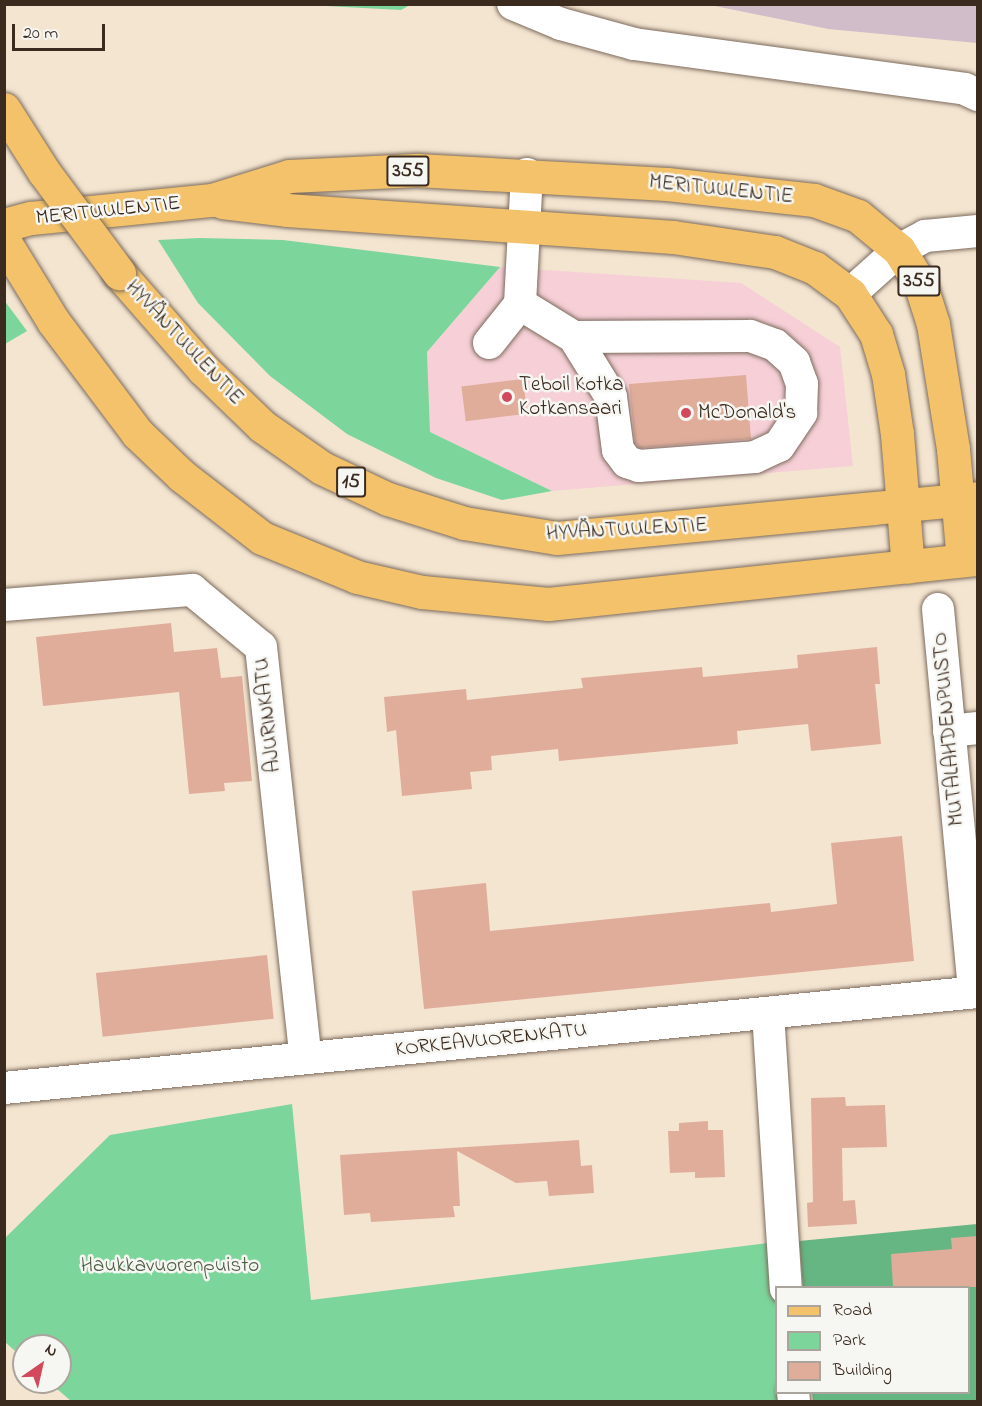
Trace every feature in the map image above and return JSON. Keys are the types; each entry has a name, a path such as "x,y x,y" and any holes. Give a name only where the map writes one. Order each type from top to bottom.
{"main road":[{"name":"HYVÄNTUULENTIE","path":"4,109 44,172 119,273 203,369 262,426 322,468 388,499 464,524 557,538 968,500"},
{"name":"MERITUULENTIE","path":"4,225 31,218 212,200 289,176 417,170 527,174 745,190 813,200 858,216 899,250 920,283 933,324 968,500 970,560"},
{"name":"MERITUULENTIE","path":"212,200 287,210 673,237 775,252 815,268 850,294 876,334 888,374 908,567"},
{"path":"4,241 53,321 137,433 223,511 262,538 357,577 422,592 548,604 970,560"}],"street":[{"path":"513,4 561,24 634,44 965,89 978,94"},
{"path":"489,343 520,304 527,174"},
{"path":"850,294 899,250 925,236 978,231"},
{"path":"520,304 574,337 611,397 618,450 627,462 639,466 755,457 779,446 801,413 802,384 794,362 776,345 750,336 574,337"},
{"name":"AJURINKATU","path":"4,605 192,590 261,647 306,1058"},
{"name":"MUTALAHDENPUISTO","path":"938,609 963,729 976,992"},
{"name":"KORKEAVUORENKATU","path":"4,1088 976,992"},
{"path":"768,1013 786,1286"}],"shaded area":[{"path":"710,5 977,5 977,43 828,29"},
{"path":"500,267 741,283 840,347 853,466 552,491 430,432 427,352"}],"green space":[{"path":"410,4 401,10 307,5"},
{"path":"199,238 283,240 500,267 427,352 430,432 552,491 502,500 436,478 347,434 270,376 198,303 158,240"},
{"path":"4,300 27,331 5,344 4,344"},
{"name":"Haukkavuorenpuisto","path":"292,1104 311,1300 783,1241 775,1286 775,1394 793,1394 794,1401 71,1401 63,1394 72,1394 72,1334 12,1334 12,1348 5,1342 5,1238 110,1135"},
{"path":"977,1224 977,1401 813,1401 812,1394 970,1394 970,1286 803,1286 799,1241"}],"building":[{"path":"746,375 751,439 640,448 635,443 629,384"},
{"path":"523,379 527,414 466,421 461,387"},
{"path":"171,623 174,652 217,648 221,678 242,676 252,781 224,783 225,791 189,794 179,692 43,706 36,637"},
{"path":"877,647 880,684 875,684 881,744 811,751 808,724 737,731 738,744 559,761 558,749 491,756 492,770 470,772 472,789 402,796 396,730 387,732 384,697 466,689 467,700 583,688 581,678 702,667 703,677 798,668 797,655"},
{"path":"902,836 914,961 424,1009 412,891 486,883 490,931 770,903 771,912 837,904 831,843"},
{"path":"267,955 274,1019 103,1037 96,973"},
{"path":"845,1097 846,1106 885,1105 887,1147 842,1148 843,1201 855,1200 857,1224 808,1227 807,1203 813,1202 811,1098"},
{"path":"708,1121 708,1130 723,1130 725,1177 695,1178 695,1172 670,1173 668,1131 679,1131 679,1123"},
{"path":"579,1140 581,1166 592,1165 594,1193 549,1196 547,1181 516,1183 457,1151 460,1206 453,1206 455,1217 371,1222 370,1213 344,1215 340,1155"},
{"path":"978,1236 978,1287 893,1286 891,1254 952,1249 951,1238"}],"place":[{"name":"Teboil Kotka Kotkansaari","path":"507,397"},
{"name":"McDonald's","path":"686,413"}]}
